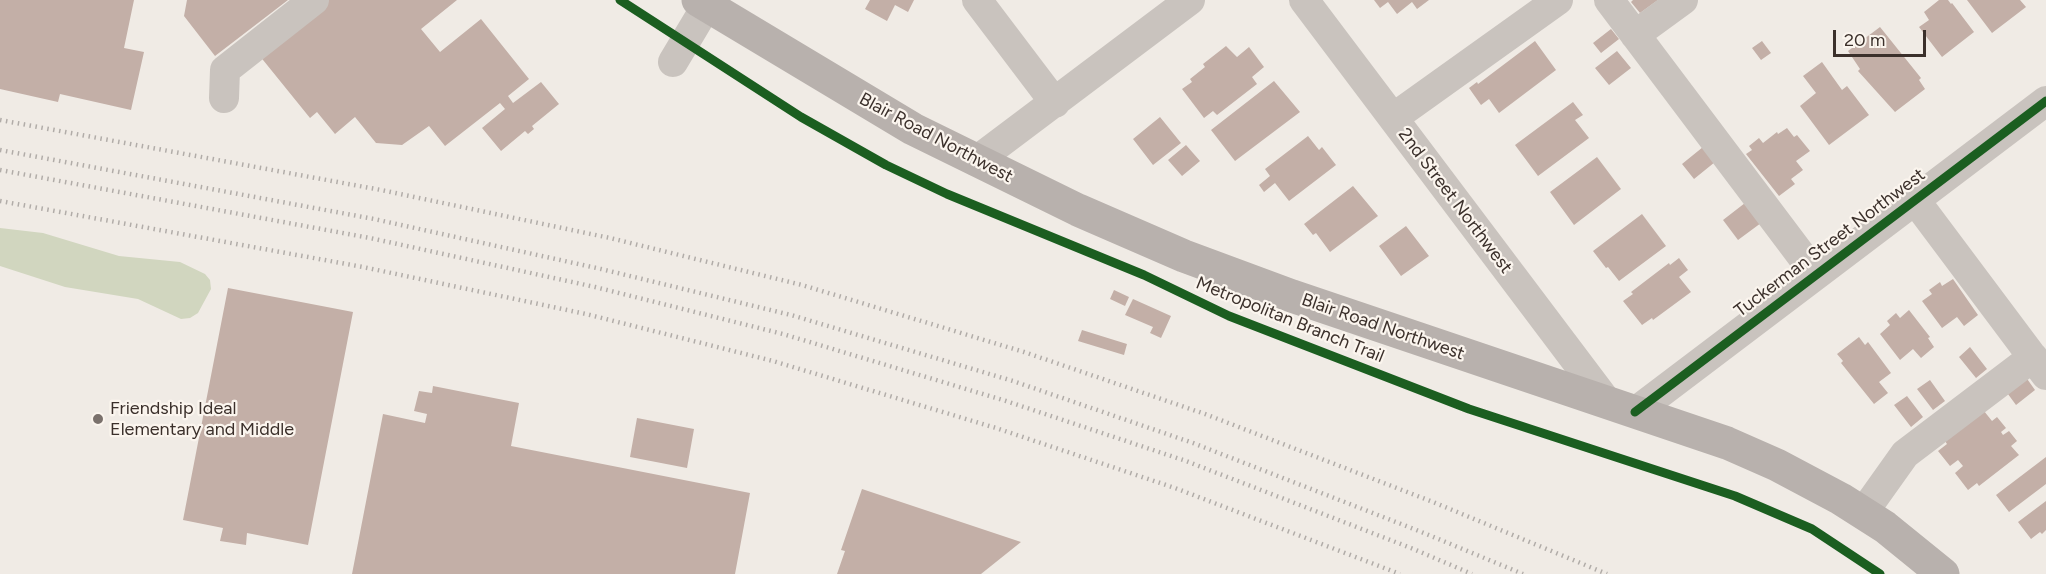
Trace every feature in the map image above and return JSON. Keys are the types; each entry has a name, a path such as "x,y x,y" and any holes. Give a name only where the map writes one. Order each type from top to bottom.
{"main road":[{"name":"Blair Road Northwest","path":"702,3 904,123 976,161 1131,234 1227,273 1727,442 1833,494 1911,546 1943,574"}],"street":[{"path":"224,98 225,70 314,0"},
{"path":"977,0 1055,103"},
{"path":"976,161 1190,0"},
{"name":"2nd Street Northwest","path":"1304,0 1393,118 1621,407"},
{"path":"1393,118 1558,0"},
{"path":"1609,0 1816,275"},
{"path":"1635,35 1683,0"},
{"path":"673,62 702,3"},
{"name":"Tuckerman Street Northwest","path":"1621,407 1816,275 2046,101"},
{"path":"1863,513 1905,454 2039,366 1915,200"}],"green space":[{"path":"0,228 43,233 119,256 180,262 205,274 210,280 211,289 198,313 190,318 181,319 138,299 65,287 0,266"}],"building":[{"path":"0,0 134,0 124,48 144,52 131,110 60,94 58,102 0,89"},
{"path":"187,0 288,0 215,56 184,16"},
{"path":"327,0 457,0 421,29 440,52 481,19 529,79 508,96 513,103 541,82 559,104 532,126 534,129 528,134 525,131 501,151 482,128 505,109 500,103 445,146 429,126 402,145 376,143 355,117 335,134 317,112 310,118 259,55"},
{"path":"870,0 914,0 908,12 895,5 887,21 865,9"},
{"path":"1374,0 1429,0 1417,9 1412,2 1397,14 1388,2 1380,8"},
{"path":"1633,0 1658,0 1640,13 1631,2"},
{"path":"1939,0 1948,0 1952,3 1974,32 1942,57 1919,27 1929,20 1924,12"},
{"path":"1967,0 2020,0 2026,7 1992,33"},
{"path":"1880,27 1921,78 1919,80 1925,89 1895,112 1858,71 1860,69 1848,51"},
{"path":"1611,29 1619,39 1601,53 1593,43"},
{"path":"1535,41 1556,70 1499,113 1489,99 1481,105 1469,88 1477,82 1478,84"},
{"path":"1762,41 1771,53 1761,60 1752,48"},
{"path":"1226,46 1237,57 1249,47 1264,67 1252,77 1257,84 1217,115 1213,111 1204,118 1182,89 1192,82 1190,79 1205,67 1203,64"},
{"path":"1617,51 1631,68 1609,85 1595,68"},
{"path":"1822,62 1842,90 1847,86 1869,115 1829,145 1800,106 1816,93 1803,76"},
{"path":"1274,81 1300,112 1235,161 1211,130"},
{"path":"1573,102 1583,115 1575,120 1589,138 1538,176 1515,145"},
{"path":"1160,117 1181,143 1153,165 1133,139"},
{"path":"1787,128 1794,137 1797,135 1810,151 1796,161 1803,170 1791,179 1795,184 1779,196 1746,154 1752,150 1749,146 1759,138 1763,143 1777,132 1778,134"},
{"path":"1308,136 1319,150 1322,147 1336,165 1289,201 1275,183 1264,192 1259,185 1270,176 1265,169"},
{"path":"1186,145 1200,161 1182,176 1168,160"},
{"path":"1703,147 1715,162 1694,179 1682,164"},
{"path":"1597,157 1621,189 1574,225 1550,192"},
{"path":"1353,186 1378,216 1330,252 1316,233 1313,235 1304,224"},
{"path":"1745,203 1761,223 1738,240 1723,220"},
{"path":"1642,214 1666,246 1619,281 1593,251"},
{"path":"1406,226 1429,256 1401,276 1379,246"},
{"path":"1679,258 1688,270 1679,277 1691,292 1653,320 1652,318 1642,325 1623,301 1633,294 1631,292"},
{"path":"1953,279 1978,315 1964,326 1957,317 1942,328 1922,301 1932,294 1929,290 1940,282 1942,286"},
{"path":"228,288 353,312 308,545 247,533 246,545 220,541 223,528 183,520"},
{"path":"1114,290 1129,297 1125,306 1110,299"},
{"path":"1133,299 1171,316 1161,338 1150,333 1153,327 1125,315"},
{"path":"1909,310 1930,337 1928,338 1934,347 1921,358 1913,349 1900,360 1880,334 1890,325 1887,321 1896,313 1900,318"},
{"path":"1082,330 1127,344 1124,355 1078,341"},
{"path":"1859,337 1865,345 1868,342 1891,373 1879,382 1888,393 1874,404 1841,363 1843,361 1837,354"},
{"path":"1970,347 1987,369 1976,378 1959,357"},
{"path":"2025,376 2035,390 2016,405 2005,390"},
{"path":"1930,380 1945,401 1933,410 1917,389"},
{"path":"433,386 519,403 511,446 750,493 735,574 352,574 383,414 425,423 427,414 414,411 419,391 432,393"},
{"path":"1907,396 1923,417 1911,427 1894,405"},
{"path":"1984,411 1992,421 1997,417 2006,428 2001,432 2003,435 2009,431 2017,441 2011,446 2019,455 1979,486 1977,483 1968,490 1955,473 1963,466 1958,460 1950,466 1938,451 1947,444 1945,441"},
{"path":"637,418 694,429 687,468 630,457"},
{"path":"2046,457 2046,484 2009,512 1996,495"},
{"path":"862,489 1021,542 981,574 837,574 845,551 841,550"},
{"path":"2046,501 2046,530 2031,539 2018,522"}],"railway":[{"path":"0,120 381,190 610,238 802,285 1024,352 1205,414 1433,502 1607,574"},
{"path":"0,150 374,219 601,269 791,315 1013,381 1193,443 1523,574"},
{"path":"0,170 370,238 595,287 783,334 1006,401 1186,461 1472,574"},
{"path":"0,201 363,267 586,314 773,361 996,428 1175,488 1400,574"}],"cycle path":[{"name":"Metropolitan Branch Trail","path":"620,0 801,117 886,165 947,194 1144,275 1229,316 1469,409 1735,496 1812,529 1880,574"},
{"path":"1635,412 2046,101"}],"place":[{"name":"Friendship Ideal Elementary and Middle","path":"98,419"}]}
